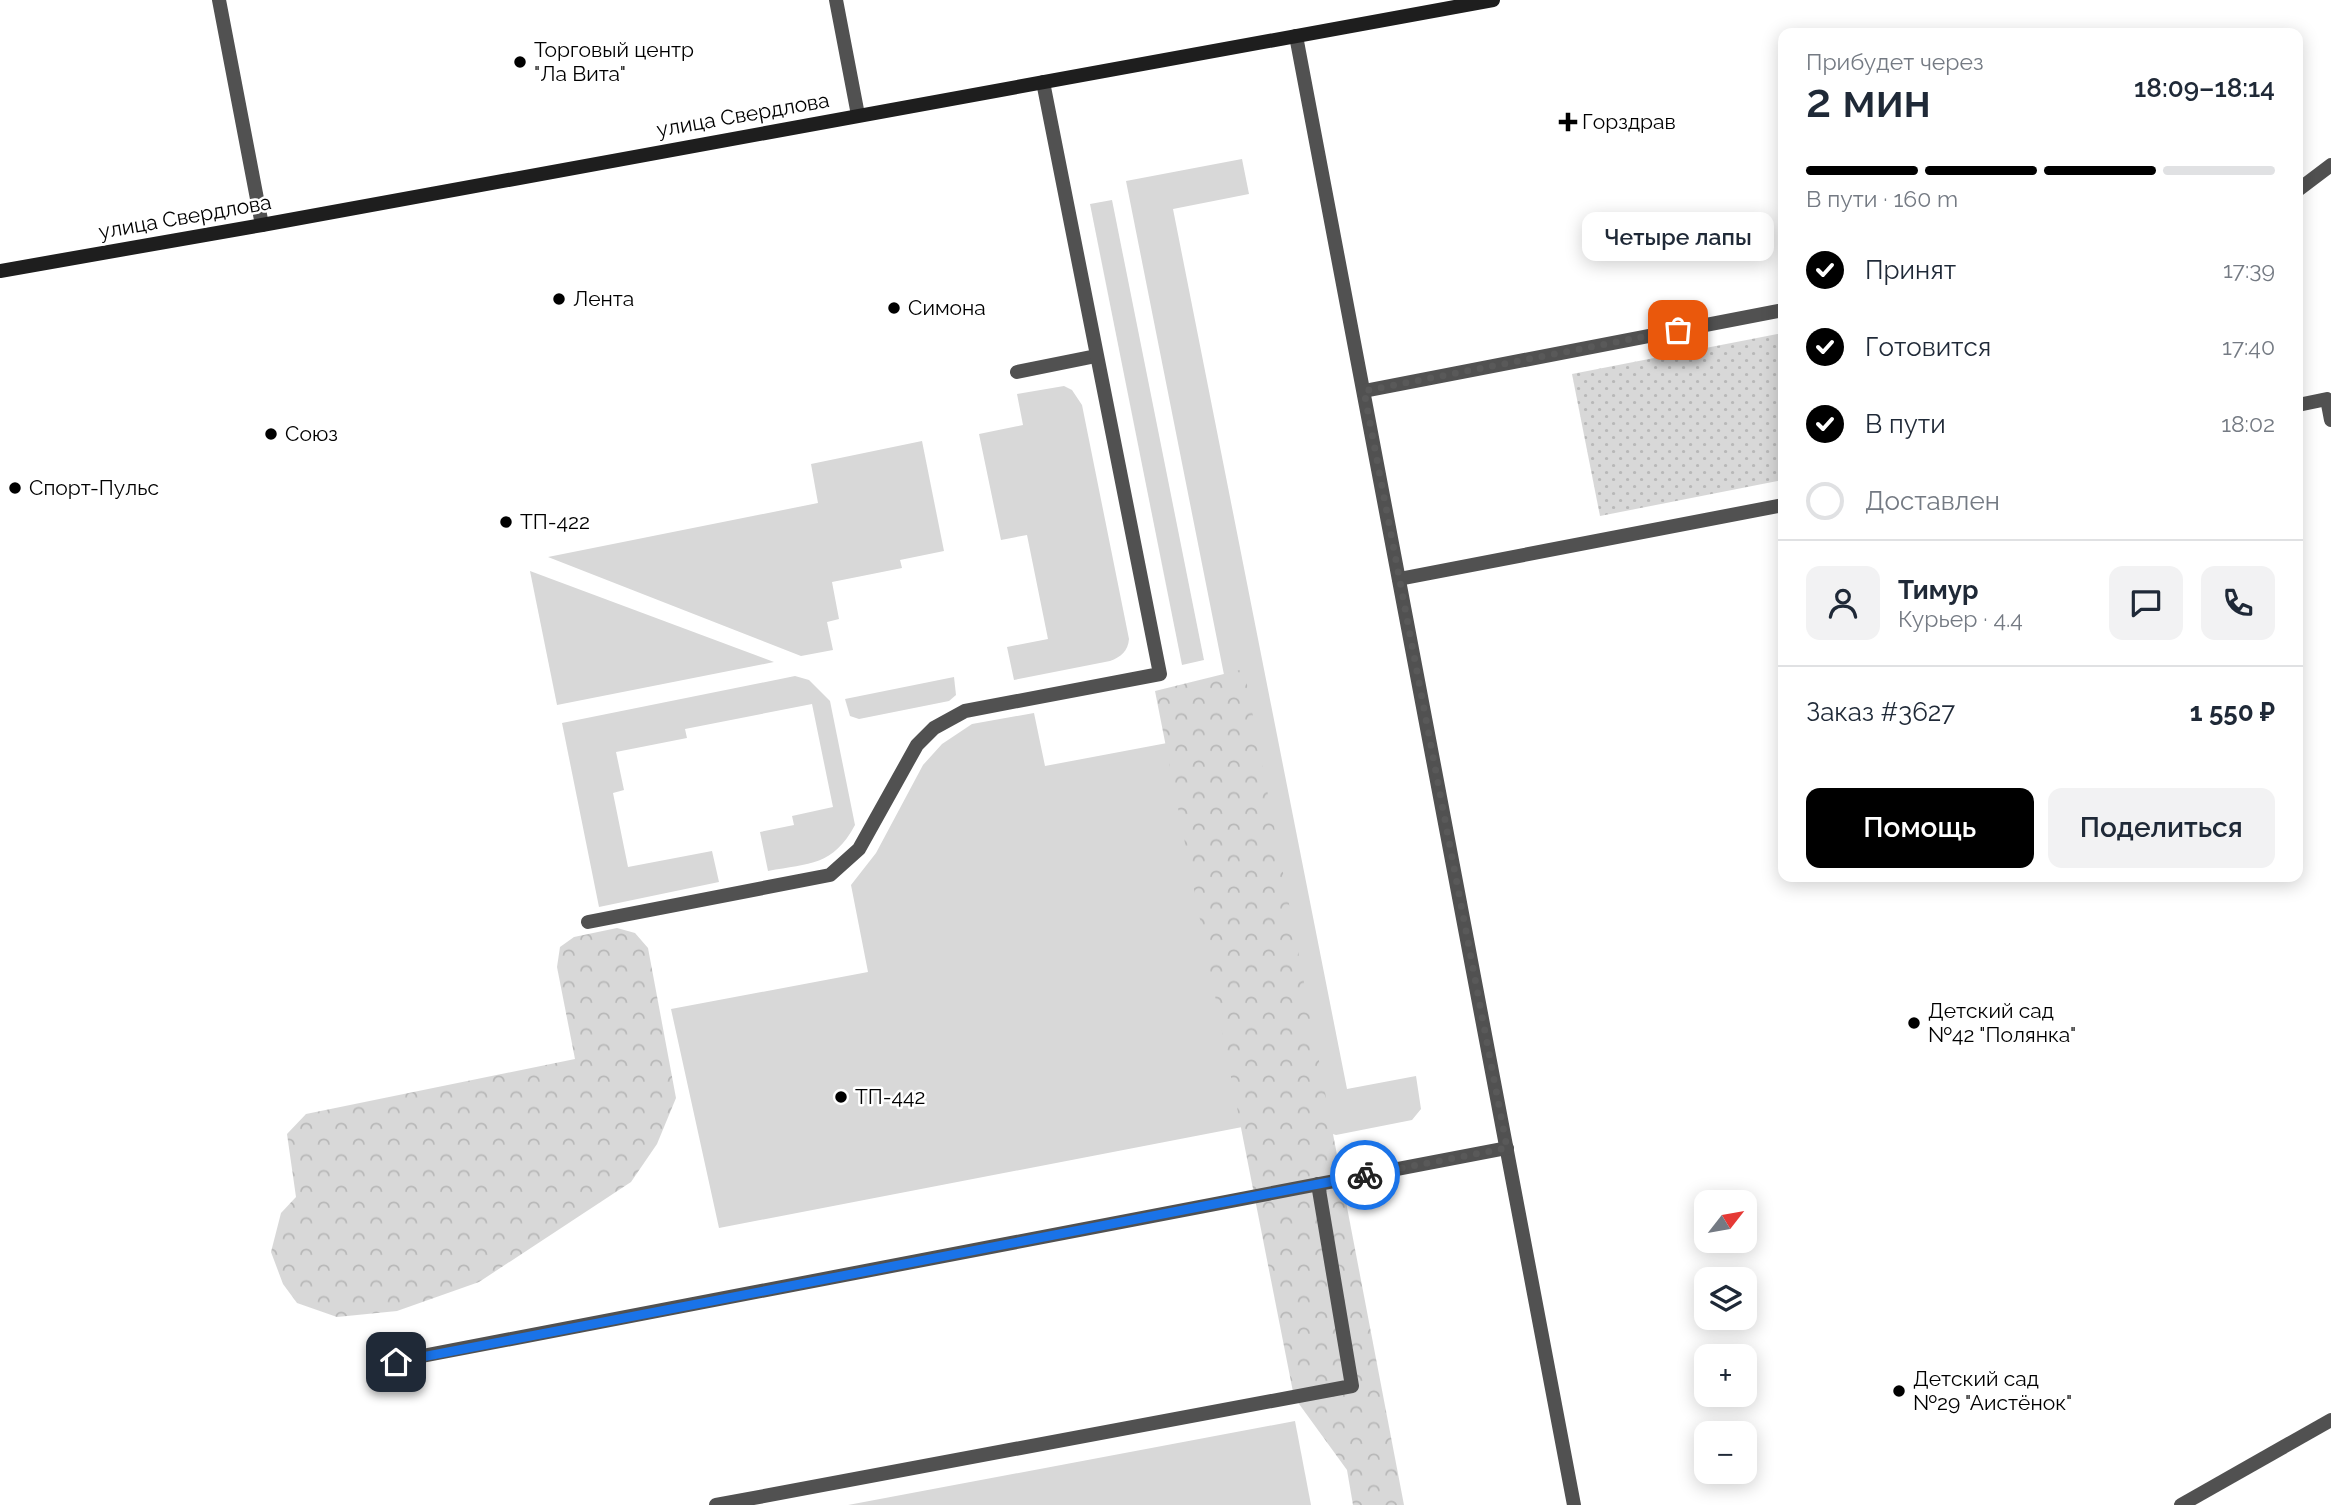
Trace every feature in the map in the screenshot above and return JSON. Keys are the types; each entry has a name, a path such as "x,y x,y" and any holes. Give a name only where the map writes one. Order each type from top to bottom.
{"main road":[{"name":"улица Свердлова","path":"0,271 1493,0"}],"lane":[{"path":"219,0 262,225"},
{"path":"836,0 858,115"},
{"path":"1296,36 1574,1505"},
{"path":"588,922 830,875 859,849 917,745 934,728 965,711 1160,674 1043,82"},
{"path":"2303,186 2331,166"},
{"path":"1364,391 1778,311"},
{"path":"1017,372 1096,356"},
{"path":"2303,404 2327,399 2331,419"},
{"path":"1399,579 1778,506"},
{"path":"396,1362 1507,1148"},
{"path":"716,1505 1352,1386 1318,1184"},
{"path":"2181,1505 2331,1420"}],"green space":[{"path":"1242,159 1249,194 1173,209 1347,1089 1416,1076 1421,1109 1412,1120 1336,1135 1320,1130 1311,1113 1126,181"},
{"path":"1112,200 1204,660 1182,665 1090,204"},
{"path":"1778,334 1778,481 1600,516 1572,374"},
{"path":"1064,386 1072,390 1082,405 1129,639 1123,653 1110,661 1014,680 1007,647 1048,639 1027,535 1001,540 979,434 1023,425 1017,394"},
{"path":"922,441 944,551 900,560 902,568 832,582 839,619 827,622 833,650 801,656 548,557 818,503 811,464"},
{"path":"530,571 774,662 557,705"},
{"path":"1244,669 1404,1505 1353,1505 1347,1470 1294,1397 1155,691"},
{"path":"795,676 809,680 830,701 855,825 847,838 838,848 819,860 768,871 760,832 794,825 792,816 833,807 812,704 685,729 687,738 616,752 624,790 613,793 628,867 712,851 719,882 599,907 562,723"},
{"path":"954,677 956,695 949,701 859,719 850,716 845,699"},
{"path":"1034,713 1045,766 1199,737 1273,1121 719,1228 671,1009 868,972 851,885 876,853 923,765 942,744 972,724"},
{"path":"617,928 635,933 648,948 676,1098 657,1144 631,1182 479,1282 397,1311 337,1317 297,1303 283,1284 271,1252 281,1213 296,1197 287,1134 306,1114 575,1059 557,967 560,947 574,937"},
{"path":"1295,1421 1311,1505 848,1505"}],"way so far":[{"path":"1365,1175 1507,1148 1364,391 1678,330"}],"place":[{"name":"Торговый центр \"Ла Вита\"","path":"520,62"},
{"name":"Горздрав","path":"1568,122"},
{"name":"Лента","path":"559,299"},
{"name":"Симона","path":"894,308"},
{"name":"Четыре лапы","path":"1678,330"},
{"name":"Союз","path":"271,434"},
{"name":"Спорт-Пульс","path":"15,488"},
{"name":"ТП-422","path":"506,522"},
{"name":"Детский сад №42 \"Полянка\"","path":"1914,1023"},
{"name":"ТП-442","path":"841,1097"},
{"name":"Детский сад №29 \"Аистёнок\"","path":"1899,1391"}],"route":[{"path":"396,1362 1365,1175"}]}
